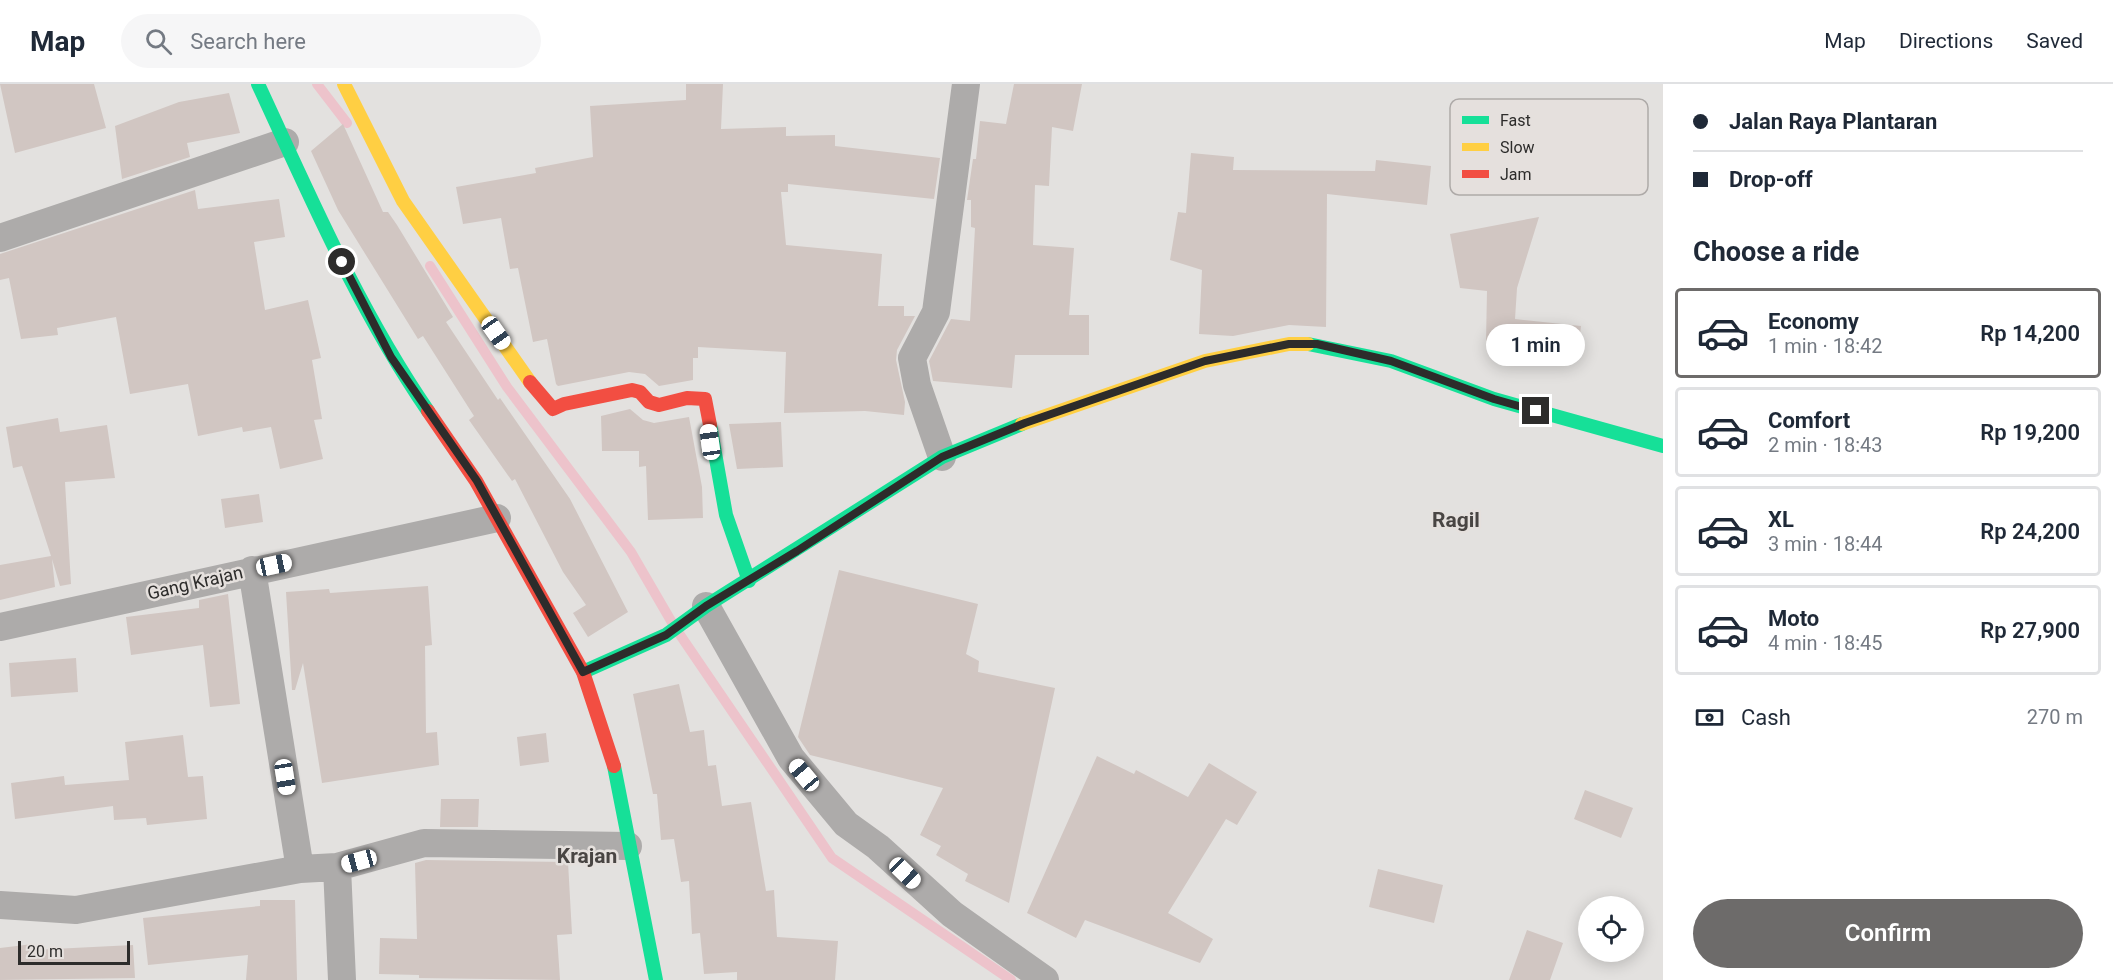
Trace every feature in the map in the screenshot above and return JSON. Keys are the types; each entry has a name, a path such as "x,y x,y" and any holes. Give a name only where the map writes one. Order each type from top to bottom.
{"street":[{"path":"258,84 332,244 391,357 477,481 583,672 612,758 656,980"},
{"path":"344,84 403,201 536,390 553,409 564,404 632,390 640,392 649,402 658,405 687,398 705,399 726,515 749,580"},
{"path":"942,457 916,386 912,358 936,312 966,84"},
{"path":"0,238 285,142"},
{"path":"583,672 666,635 942,457 1025,423 1205,361 1289,344 1317,344 1391,361 1494,399 1663,446"},
{"name":"Gang Krajan","path":"0,627 497,518"},
{"path":"252,570 300,869"},
{"path":"701,611 791,758 846,824 878,847 952,914 1045,980"},
{"path":"0,905 76,909 300,869 337,867 424,843 628,846"},
{"path":"337,867 342,980"}],"building":[{"path":"0,84 94,84 106,128 15,153"},
{"path":"686,84 723,84 721,129 786,127 786,136 835,135 835,146 940,158 934,199 788,184 788,192 781,192 786,245 882,254 878,306 904,306 904,316 915,316 897,350 896,360 905,402 904,415 865,411 784,413 786,352 698,347 698,358 693,358 693,380 659,386 645,374 629,372 558,386 556,384 547,339 533,342 518,268 510,269 501,218 463,224 456,187 536,173 535,168 593,157 590,106 686,100"},
{"path":"1014,84 1082,84 1073,131 1052,127 1049,186 1035,185 1033,245 1074,248 1069,315 1089,315 1089,355 1015,355 1012,388 933,381 929,361 951,319 970,321 975,228 971,227 971,200 967,200 973,159 976,159 980,121 1006,124"},
{"path":"229,93 240,133 187,143 190,157 122,179 115,126 179,102"},
{"path":"343,124 383,212 388,212 397,225 453,317 446,322 498,400 500,398 570,499 628,612 588,637 573,613 586,605 563,572 515,479 512,481 469,420 474,416 423,336 418,339 338,210 311,151"},
{"path":"1191,153 1234,157 1233,170 1375,171 1376,160 1431,166 1427,205 1327,194 1326,327 1289,325 1233,336 1199,334 1202,270 1170,260 1178,212 1186,213"},
{"path":"195,190 198,209 279,199 285,237 254,242 265,310 308,300 321,358 312,360 322,419 314,420 323,459 280,469 271,427 243,432 242,427 198,436 188,384 130,394 116,317 57,328 58,335 21,339 9,278 0,280 0,254"},
{"path":"1539,217 1517,288 1515,319 1581,326 1577,360 1513,354 1486,341 1487,291 1460,288 1450,234"},
{"path":"630,409 643,420 654,423 689,417 702,487 703,518 648,520 646,466 639,467 639,451 602,451 601,416"},
{"path":"58,418 60,432 107,425 115,478 65,482 71,584 60,586 52,559 55,587 0,600 0,565 51,556 22,466 13,468 6,427"},
{"path":"781,422 783,467 737,469 729,424"},
{"path":"259,494 263,522 225,528 221,499"},
{"path":"839,570 978,604 966,654 979,661 978,672 1055,688 1009,903 965,881 968,874 936,855 941,846 920,835 943,788 810,755 798,737"},
{"path":"428,586 432,645 425,646 426,733 437,732 439,765 322,783 303,663 295,690 292,690 286,592 329,589 330,593"},
{"path":"228,594 240,704 210,707 203,645 131,655 126,617 199,608 199,600"},
{"path":"76,658 78,692 11,697 9,663"},
{"path":"679,684 690,732 704,730 708,766 716,765 722,806 751,802 766,891 774,890 777,937 838,941 835,980 737,980 737,972 704,974 700,933 692,934 689,881 681,882 674,839 661,840 657,794 653,794 633,694"},
{"path":"546,733 549,762 520,766 517,737"},
{"path":"183,735 188,777 203,776 207,819 147,825 146,818 114,820 113,806 15,819 11,783 64,776 65,785 129,780 125,742"},
{"path":"1097,756 1134,774 1136,770 1188,797 1209,763 1257,792 1237,825 1226,819 1168,913 1213,939 1200,963 1085,920 1076,938 1027,913"},
{"path":"1585,790 1633,808 1621,838 1574,819"},
{"path":"441,799 479,799 478,827 440,827"},
{"path":"426,860 568,862 572,934 557,935 560,980 419,978 419,975 379,974 380,938 417,939 415,863"},
{"path":"1378,869 1443,885 1434,923 1369,907"},
{"path":"260,900 295,900 297,980 246,980 248,955 148,965 143,918 260,906"},
{"path":"1527,930 1563,943 1550,980 1509,980"},
{"path":"33,944 33,950 133,945 135,978 0,980 0,948"}],"waterway":[{"path":"317,84 347,123"},
{"path":"430,266 507,387 631,552 674,626 832,858 1011,980"}],"traffic: fast":[{"path":"258,84 357,292 379,333 428,411"},
{"path":"1308,344 1391,361 1494,399 1663,446"},
{"path":"583,672 666,635 706,606 942,457 1022,424"},
{"path":"710,425 726,515 749,581"},
{"path":"614,766 656,980"}],"traffic: slow":[{"path":"344,84 403,201 530,382"},
{"path":"1022,424 1205,361 1289,344 1308,344"}],"traffic: jam":[{"path":"530,382 553,409 564,404 632,390 640,392 649,402 659,405 687,398 705,399 710,425"},
{"path":"428,411 476,481 583,672 614,766"}],"district":[{"name":"Ragil","path":"1456,520"},
{"name":"Krajan","path":"587,856"}],"route":[{"path":"342,262 391,357 477,481 583,672 666,635 696,616 706,606 797,551 942,457 1025,423 1205,361 1289,344 1317,344 1391,361 1494,399 1536,411"}]}
